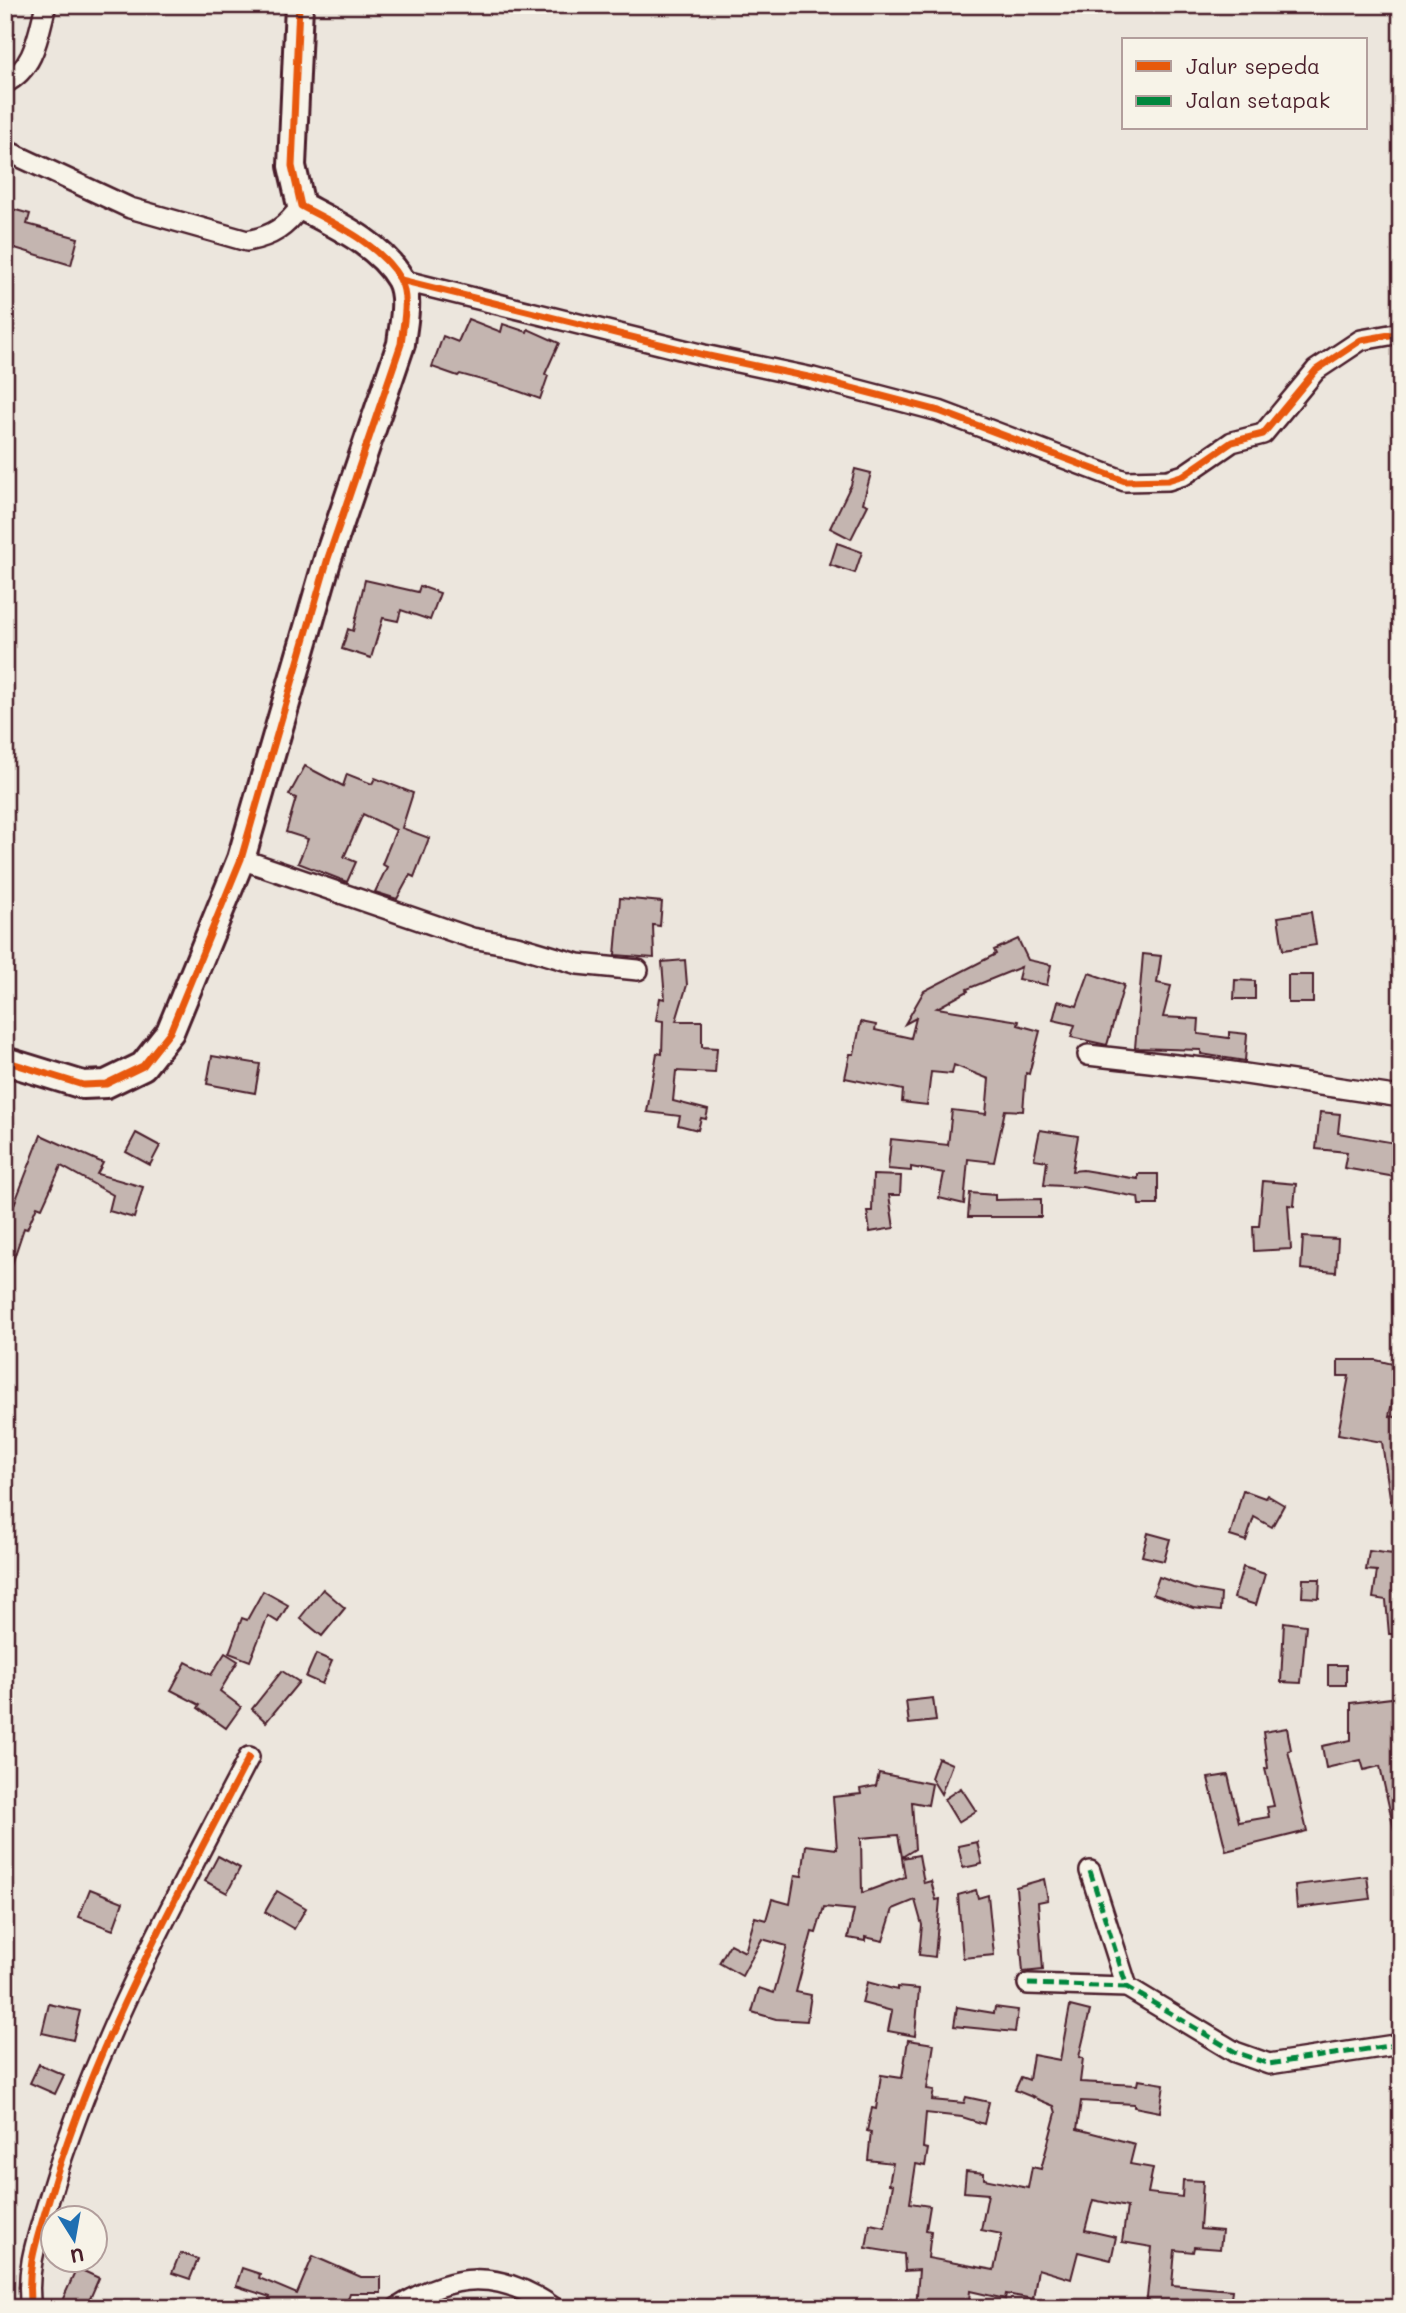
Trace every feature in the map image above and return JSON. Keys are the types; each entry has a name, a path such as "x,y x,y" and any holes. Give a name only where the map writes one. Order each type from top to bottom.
{"street":[{"path":"5,83 20,75 30,61 46,5"},
{"path":"5,150 130,208 247,241 266,238 286,225 300,205 292,166 299,5"},
{"path":"5,1061 83,1085 106,1084 143,1066 170,1032 241,859 328,558 401,344 406,306 401,280 370,246 300,205"},
{"path":"401,280 704,355 813,378 939,411 1125,481 1168,480 1184,475 1232,442 1263,434 1316,370 1360,340 1401,333"},
{"path":"241,859 472,938 517,946 578,964 638,970"},
{"path":"1087,1055 1212,1069 1401,1097"},
{"path":"31,2308 28,2286 30,2261 69,2130 150,1949 249,1757"},
{"path":"1090,1871 1128,1987"},
{"path":"1028,1984 1128,1987 1235,2052 1269,2064 1401,2045"},
{"path":"397,2308 446,2284 487,2277 513,2286 554,2308"}],"building":[{"path":"9,208 30,214 27,224 78,238 71,265 5,245 5,222"},
{"path":"468,319 501,332 503,324 527,332 528,329 559,343 545,374 548,376 540,399 504,386 432,367 443,336 458,342"},
{"path":"855,469 871,473 863,503 868,505 851,539 830,528 851,485"},
{"path":"837,543 862,552 855,573 830,565"},
{"path":"365,580 418,592 420,586 440,593 430,620 401,610 398,621 383,618 371,658 342,649 348,629 353,631"},
{"path":"305,766 343,786 347,774 372,784 375,778 413,793 402,828 429,838 414,877 410,875 397,899 375,892 387,867 382,864 396,830 363,814 344,857 356,862 347,882 298,863 308,839 286,832 296,798 289,795"},
{"path":"620,898 662,902 660,926 653,925 654,958 615,955"},
{"path":"1311,912 1316,945 1283,950 1278,917"},
{"path":"1018,939 1028,960 1051,965 1047,985 1018,979 1021,967 967,989 968,991 937,1008 1019,1021 1018,1025 1040,1031 1029,1074 1026,1073 1023,1111 1005,1110 994,1162 968,1159 964,1204 939,1198 944,1173 911,1167 911,1171 888,1169 891,1139 948,1145 952,1110 986,1114 989,1079 954,1065 952,1074 931,1072 927,1105 902,1102 903,1090 845,1078 850,1054 854,1054 861,1022 876,1025 875,1030 911,1038 916,1018 905,1024 924,991 996,954 994,950"},
{"path":"1143,954 1161,956 1157,983 1171,986 1163,1017 1199,1019 1198,1034 1229,1038 1229,1032 1247,1034 1245,1061 1201,1054 1201,1050 1135,1048"},
{"path":"685,960 687,985 676,1021 702,1021 702,1047 717,1048 715,1073 676,1071 673,1101 708,1110 706,1119 701,1118 698,1130 678,1125 680,1116 647,1112 657,1053 662,1054 663,1021 656,1020 660,998 665,999 662,962"},
{"path":"1089,973 1124,985 1107,1045 1071,1037 1075,1025 1053,1020 1058,1001 1077,1006"},
{"path":"1288,975 1313,975 1313,1003 1288,1003"},
{"path":"1235,980 1255,981 1255,999 1234,999"},
{"path":"212,1056 260,1064 255,1093 207,1084"},
{"path":"1320,1112 1340,1114 1338,1133 1401,1144 1401,1178 1344,1168 1347,1152 1316,1149"},
{"path":"1040,1130 1078,1136 1072,1171 1083,1170 1138,1179 1138,1174 1158,1174 1158,1205 1139,1205 1138,1197 1082,1187 1044,1185 1047,1161 1034,1159"},
{"path":"136,1133 160,1146 150,1165 126,1152"},
{"path":"41,1135 103,1163 97,1174 143,1187 134,1218 109,1211 113,1195 61,1166 42,1208 37,1206 27,1229 24,1228 8,1276 5,1276 5,1228"},
{"path":"873,1175 901,1176 900,1195 889,1195 894,1228 870,1232 867,1211 872,1211"},
{"path":"1263,1181 1296,1184 1294,1206 1288,1205 1291,1249 1254,1251 1253,1226 1259,1226"},
{"path":"970,1193 995,1195 995,1200 1041,1199 1041,1217 968,1217"},
{"path":"1303,1237 1338,1239 1336,1272 1301,1269"},
{"path":"1338,1360 1376,1360 1401,1366 1389,1416 1401,1418 1401,1503 1391,1504 1382,1442 1338,1434 1349,1376 1338,1376"},
{"path":"1243,1490 1265,1498 1267,1495 1284,1505 1272,1527 1254,1517 1246,1541 1230,1536"},
{"path":"1148,1533 1170,1539 1164,1561 1142,1556"},
{"path":"1369,1551 1401,1555 1401,1597 1395,1634 1389,1634 1386,1600 1373,1598 1377,1571 1366,1570"},
{"path":"1243,1567 1265,1574 1256,1605 1234,1598"},
{"path":"1159,1577 1193,1589 1221,1594 1220,1611 1193,1608 1153,1594"},
{"path":"1303,1579 1320,1579 1319,1598 1302,1597"},
{"path":"323,1589 345,1608 322,1636 300,1618"},
{"path":"263,1591 288,1605 278,1622 268,1616 250,1661 229,1653 242,1618 247,1620"},
{"path":"1284,1622 1306,1625 1301,1683 1281,1682"},
{"path":"225,1653 238,1661 220,1691 241,1707 226,1728 198,1708 200,1705 171,1690 186,1662 211,1675"},
{"path":"316,1654 332,1661 322,1684 306,1677"},
{"path":"1328,1665 1346,1665 1346,1685 1328,1685"},
{"path":"282,1671 299,1682 266,1722 252,1709"},
{"path":"1400,1697 1401,1828 1394,1829 1380,1766 1364,1770 1361,1760 1326,1768 1322,1746 1351,1740 1351,1703"},
{"path":"933,1698 936,1721 909,1724 906,1701"},
{"path":"1287,1728 1291,1750 1288,1751 1307,1831 1226,1851 1208,1778 1228,1775 1239,1822 1269,1817 1267,1807 1274,1806 1265,1769 1268,1768 1263,1732"},
{"path":"938,1758 952,1764 941,1794 931,1778"},
{"path":"879,1773 932,1784 928,1805 912,1802 915,1849 902,1857 898,1835 861,1838 862,1893 905,1877 902,1858 919,1855 924,1883 931,1881 936,1900 940,1899 935,1957 919,1955 922,1925 915,1900 893,1909 883,1941 865,1937 865,1941 848,1938 854,1910 824,1907 816,1933 812,1932 796,1992 811,1995 807,2021 776,2019 752,2012 759,1988 774,1993 787,1946 762,1939 742,1976 719,1963 730,1944 745,1952 755,1917 766,1920 772,1899 790,1904 795,1875 802,1876 806,1845 837,1849 833,1797 861,1794 860,1789 876,1786"},
{"path":"961,1788 976,1811 958,1822 944,1799"},
{"path":"977,1842 982,1864 963,1868 958,1846"},
{"path":"218,1856 240,1868 227,1893 205,1881"},
{"path":"1367,1876 1370,1899 1297,1908 1295,1885"},
{"path":"1044,1879 1048,1900 1038,1902 1043,1970 1023,1972 1016,1887"},
{"path":"90,1889 123,1902 113,1930 79,1917"},
{"path":"976,1890 978,1898 988,1895 994,1955 963,1958 958,1895"},
{"path":"277,1891 306,1908 294,1929 265,1912"},
{"path":"867,1982 897,1990 897,1987 919,1989 915,2036 888,2031 892,2011 862,2003"},
{"path":"49,2004 80,2011 73,2040 42,2033"},
{"path":"1070,2006 1090,2011 1079,2057 1083,2058 1080,2082 1137,2085 1138,2080 1164,2084 1160,2112 1134,2107 1134,2104 1081,2101 1077,2129 1135,2144 1130,2164 1153,2168 1148,2193 1182,2197 1183,2180 1203,2181 1200,2229 1222,2231 1220,2249 1194,2247 1193,2252 1175,2250 1172,2285 1232,2290 1230,2308 1146,2308 1152,2247 1122,2242 1127,2207 1093,2200 1085,2230 1116,2237 1111,2260 1078,2252 1071,2279 1038,2269 1033,2299 1006,2294 1005,2299 970,2291 968,2308 934,2305 934,2308 916,2308 919,2270 905,2271 904,2254 866,2248 870,2224 885,2227 893,2185 889,2184 893,2163 868,2160 871,2132 867,2131 872,2108 876,2109 881,2075 902,2078 908,2040 934,2044 927,2089 934,2090 932,2100 964,2103 966,2097 989,2102 984,2124 962,2117 926,2113 923,2148 928,2149 925,2166 916,2164 910,2203 930,2206 926,2230 931,2231 928,2258 994,2270 1002,2234 981,2230 988,2194 964,2192 966,2171 984,2173 984,2179 1028,2188 1032,2167 1041,2169 1056,2113 1054,2106 1015,2090 1021,2077 1029,2080 1033,2055 1060,2060"},
{"path":"957,2007 994,2013 995,2007 1018,2010 1015,2032 954,2026"},
{"path":"39,2064 64,2075 55,2094 30,2083"},
{"path":"180,2253 198,2259 190,2279 172,2273"},
{"path":"313,2256 361,2277 381,2277 381,2293 350,2293 345,2308 266,2308 270,2297 236,2286 242,2268 260,2274 259,2278 297,2294"},
{"path":"74,2274 90,2274 99,2278 86,2308 72,2308 61,2303"}],"marked path":[{"path":"1090,1871 1127,1987 1235,2052 1269,2064 1401,2044"},
{"path":"1028,1984 1127,1987"}],"cycle path":[{"path":"5,1061 83,1085 106,1084 143,1066 170,1032 241,859 328,558 401,344 405,294 400,279 381,255 369,245 301,206 292,166 299,5"},
{"path":"401,280 704,355 813,378 939,411 1125,481 1168,480 1184,475 1232,442 1263,434 1316,370 1361,340 1401,333"},
{"path":"31,2308 31,2266 37,2239 67,2141 89,2085 138,1974 249,1757"}]}
